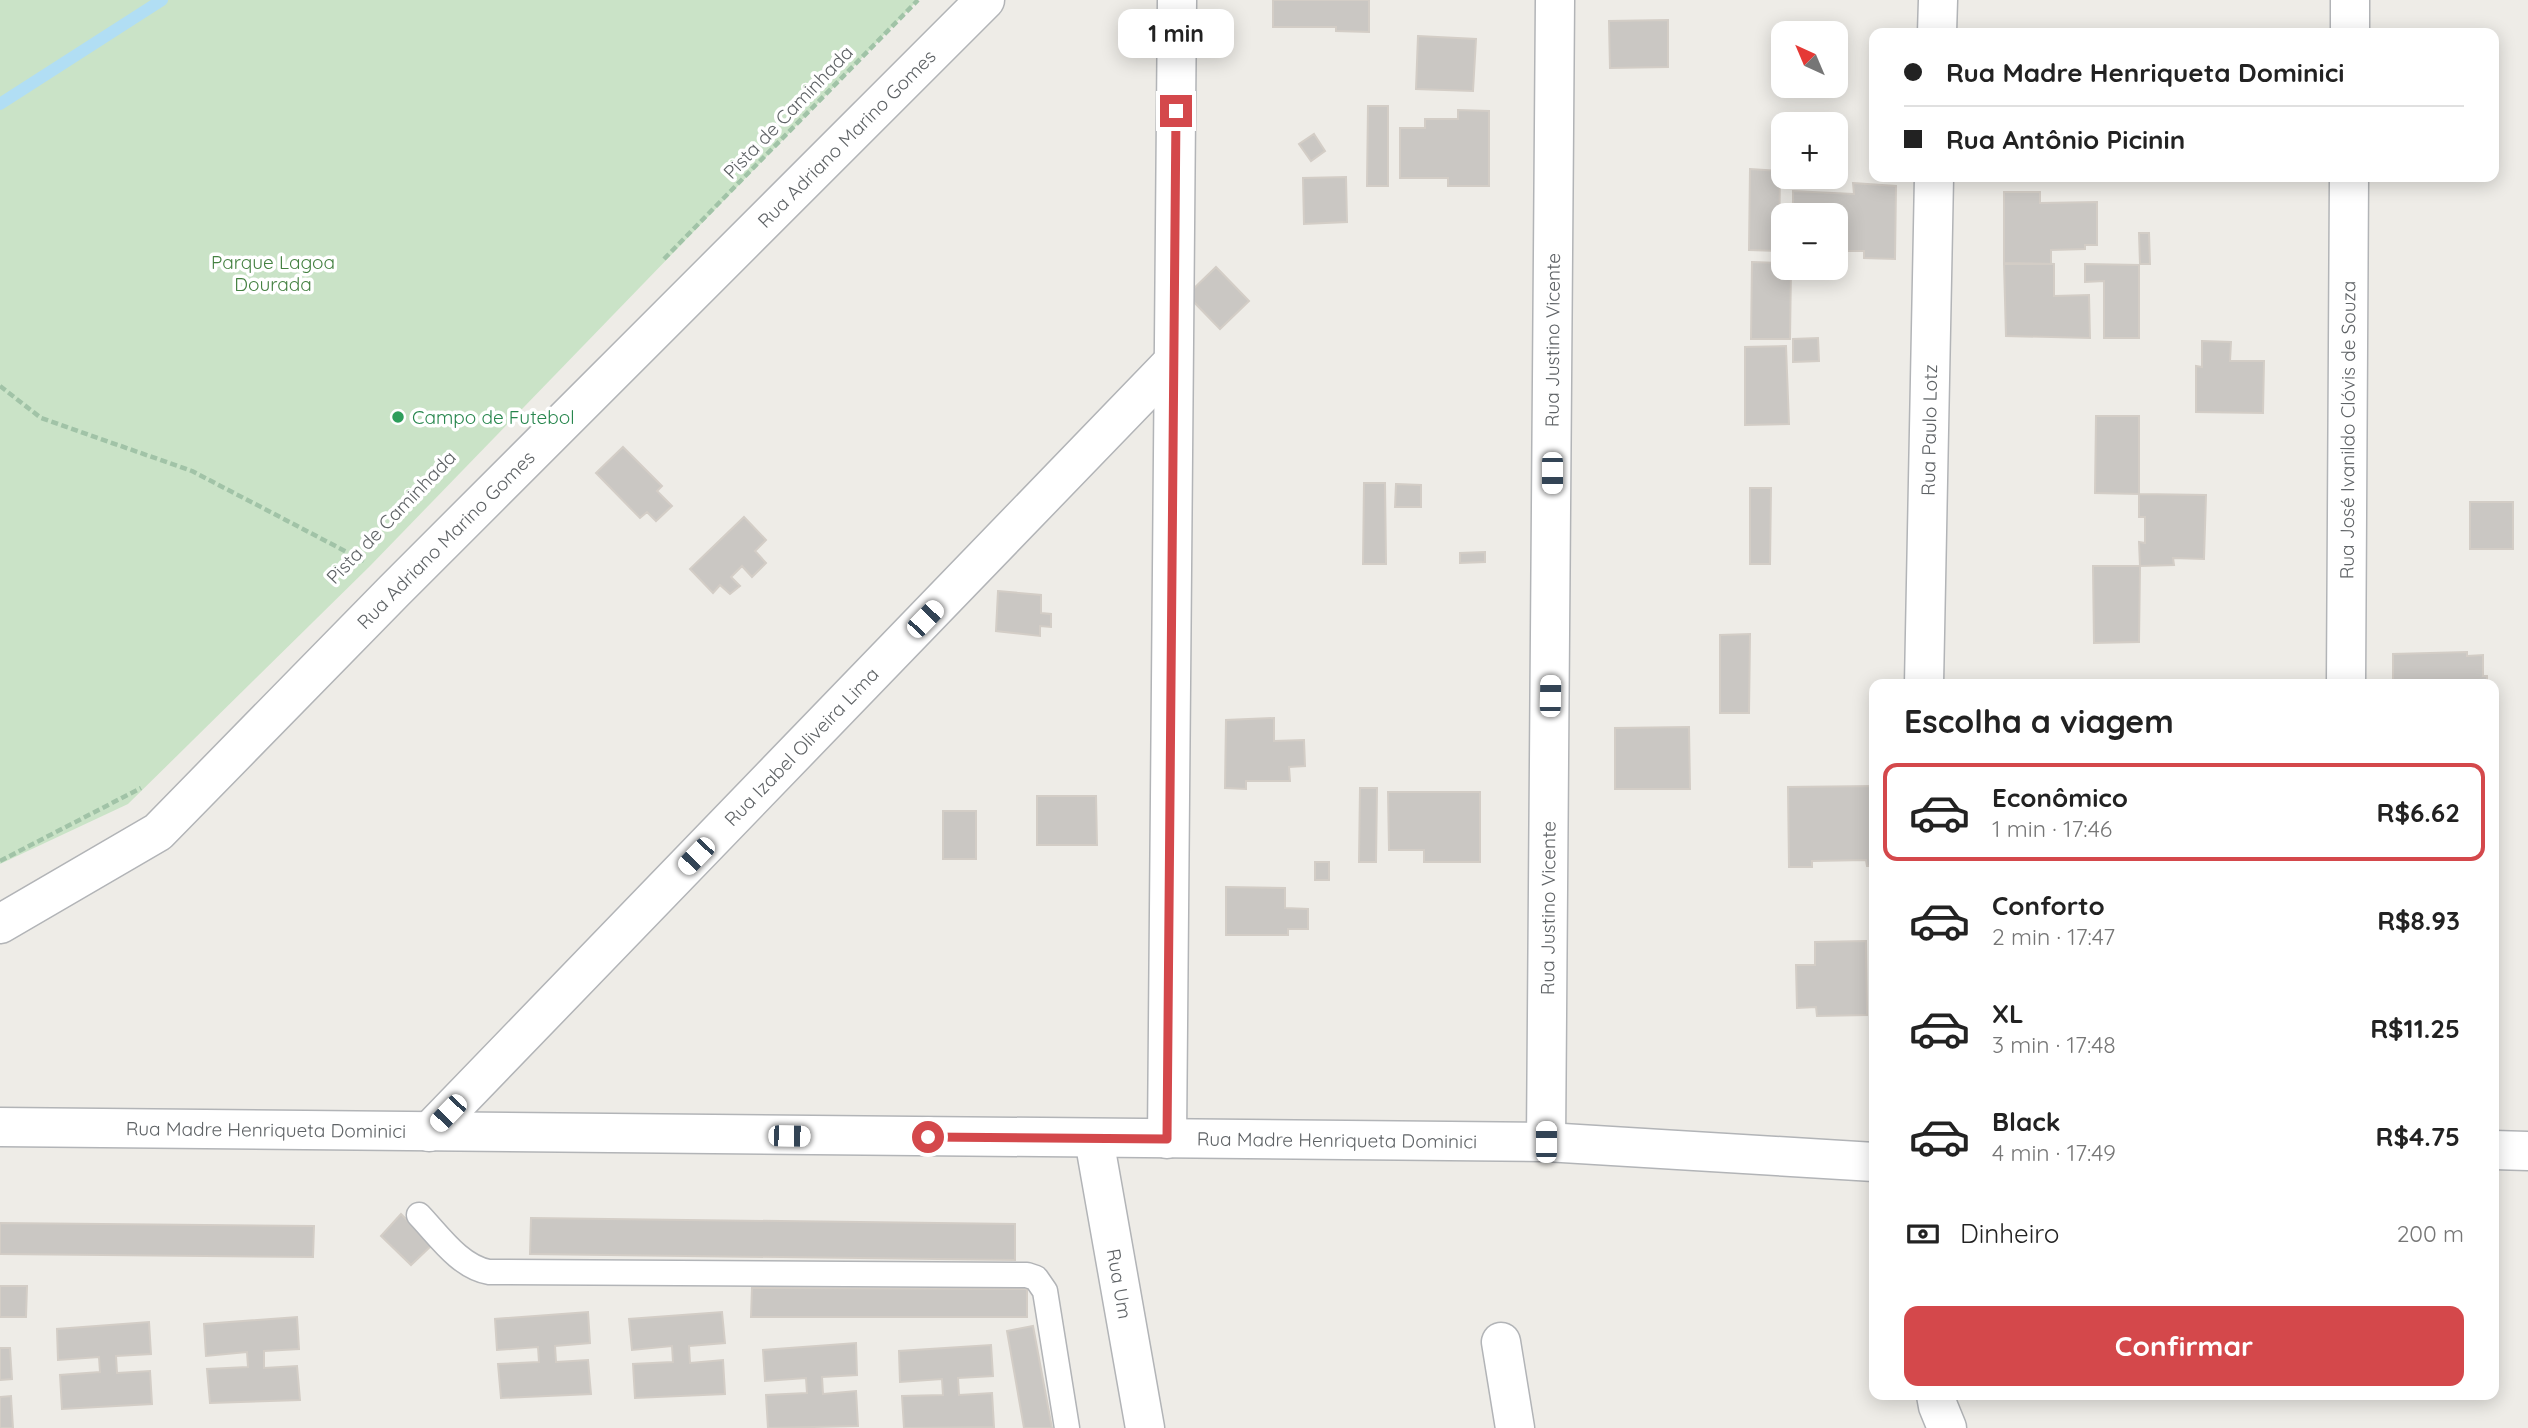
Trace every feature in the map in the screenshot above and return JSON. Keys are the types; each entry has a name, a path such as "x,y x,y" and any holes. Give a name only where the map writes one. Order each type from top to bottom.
{"street":[{"name":"Rua Adriano Marino Gomes","path":"0,925 158,832 404,581 985,0"},
{"path":"1167,1139 1177,0"},
{"name":"Rua Justino Vicente","path":"1546,1142 1555,0"},
{"path":"1937,28 1938,0"},
{"path":"2350,0 2350,28"},
{"name":"Rua Paulo Lotz","path":"1924,679 1934,182"},
{"name":"Rua José Ivanildo Clóvis de Souza","path":"2346,679 2349,182"},
{"name":"Rua Izabel Oliveira Lima","path":"429,1132 1173,362"},
{"name":"Rua Madre Henriqueta Dominici","path":"0,1127 1546,1142 1869,1162"},
{"name":"Rua Um","path":"1094,1139 1145,1428"},
{"path":"2499,1150 2528,1151"},
{"path":"1501,1342 1515,1428"},
{"path":"1937,1400 1947,1428"}],"lane":[{"path":"419,1215 459,1257 478,1270 489,1272 1027,1275 1036,1278 1045,1291 1067,1428"}],"path":[{"name":"Pista de Caminhada","path":"656,266 918,0"},
{"name":"Pista de Caminhada","path":"0,386 41,418 192,471 366,562 357,572"},
{"path":"0,861 145,786"}],"green space":[{"name":"Parque Lagoa Dourada","path":"0,0 918,0 370,566 128,804 0,864"}],"building":[{"path":"1273,0 1369,0 1369,32 1336,31 1336,27 1273,27"},
{"path":"1668,20 1668,67 1610,68 1609,21"},
{"path":"1418,36 1476,39 1473,91 1416,89"},
{"path":"1368,106 1388,106 1388,186 1367,186"},
{"path":"1458,110 1489,111 1489,186 1448,186 1448,178 1400,178 1400,128 1425,128 1425,119 1458,119"},
{"path":"1314,134 1325,151 1311,161 1299,144"},
{"path":"1750,169 1771,170 1771,189 1780,189 1780,203 1771,203 1771,251 1749,250"},
{"path":"1346,177 1347,222 1304,224 1303,178"},
{"path":"1853,183 1896,186 1895,259 1864,258 1864,251 1848,251 1848,203 1793,203 1793,191 1854,194"},
{"path":"2004,192 2040,192 2040,203 2097,202 2097,245 2085,245 2085,249 2051,250 2051,264 2004,264"},
{"path":"2139,233 2149,233 2150,264 2140,264"},
{"path":"1752,262 1771,263 1771,280 1791,280 1790,339 1751,339"},
{"path":"2004,263 2054,264 2054,296 2089,295 2090,338 2006,336"},
{"path":"2085,264 2139,265 2139,338 2104,338 2104,281 2085,282"},
{"path":"1216,267 1249,301 1220,329 1187,295"},
{"path":"1818,338 1819,361 1793,362 1793,339"},
{"path":"2202,341 2231,342 2230,361 2264,361 2263,413 2196,412 2196,366 2202,367"},
{"path":"1786,346 1789,424 1745,425 1745,347"},
{"path":"2096,416 2139,416 2139,494 2095,493"},
{"path":"623,447 662,486 657,491 672,506 656,521 647,512 640,518 596,473"},
{"path":"1364,483 1385,483 1386,564 1363,564"},
{"path":"1396,484 1421,485 1421,507 1395,507"},
{"path":"1750,488 1771,488 1770,564 1750,564"},
{"path":"2139,494 2206,495 2204,559 2173,558 2174,565 2140,566 2139,542 2145,543 2145,517 2139,517"},
{"path":"2470,502 2513,502 2513,549 2470,549"},
{"path":"744,517 766,540 755,551 766,563 752,577 742,566 731,577 740,586 730,594 720,585 713,593 690,569"},
{"path":"1485,552 1485,562 1460,563 1460,553"},
{"path":"2093,566 2140,566 2139,642 2094,643"},
{"path":"998,591 1041,595 1041,613 1051,614 1051,627 1040,626 1040,636 996,631"},
{"path":"1750,634 1749,713 1720,713 1720,635"},
{"path":"2467,652 2467,656 2483,655 2483,676 2487,676 2487,679 2393,679 2393,654"},
{"path":"1274,718 1274,741 1304,740 1305,766 1289,767 1290,781 1246,781 1246,789 1225,788 1226,720"},
{"path":"1689,727 1690,789 1615,789 1615,728"},
{"path":"1869,786 1869,866 1866,860 1812,861 1812,867 1789,867 1788,787"},
{"path":"1360,788 1377,788 1376,862 1359,862"},
{"path":"1388,792 1480,792 1480,862 1424,862 1424,850 1389,850"},
{"path":"1037,796 1096,796 1097,845 1037,845"},
{"path":"943,811 976,811 976,859 943,859"},
{"path":"1315,862 1329,862 1329,880 1315,880"},
{"path":"1226,887 1285,888 1285,908 1308,909 1308,929 1288,929 1288,935 1226,935"},
{"path":"1866,941 1867,1015 1817,1016 1816,1007 1797,1008 1796,965 1815,965 1815,942"},
{"path":"401,1214 432,1245 411,1265 381,1236"},
{"path":"531,1218 1015,1224 1015,1260 530,1254"},
{"path":"0,1223 314,1226 313,1257 0,1254"},
{"path":"0,1286 27,1286 26,1317 0,1317"},
{"path":"752,1288 1027,1289 1027,1317 751,1317"},
{"path":"588,1312 590,1343 555,1346 556,1362 588,1360 591,1394 501,1398 498,1364 539,1362 538,1347 497,1350 495,1319"},
{"path":"722,1312 725,1343 689,1346 690,1363 723,1360 725,1394 635,1398 633,1364 673,1362 672,1346 632,1350 629,1319"},
{"path":"297,1317 299,1349 264,1351 264,1368 297,1366 300,1400 210,1403 207,1369 248,1367 247,1352 206,1356 204,1324"},
{"path":"149,1322 151,1354 116,1356 117,1373 150,1371 152,1404 62,1409 60,1375 100,1372 99,1357 58,1360 57,1329"},
{"path":"1033,1326 1052,1428 1024,1428 1007,1331"},
{"path":"856,1343 857,1375 822,1377 823,1394 856,1391 858,1426 768,1428 766,1395 807,1393 806,1378 765,1381 763,1350"},
{"path":"991,1345 993,1376 958,1378 959,1395 992,1393 994,1427 904,1428 902,1396 943,1395 942,1379 900,1382 899,1351"},
{"path":"0,1348 10,1348 12,1379 0,1380"},
{"path":"11,1396 13,1428 0,1428 0,1397"}],"waterway":[{"path":"0,104 162,0"}],"place":[{"name":"Campo de Futebol","path":"398,417"}],"route":[{"path":"928,1137 1167,1139 1176,111"}]}
